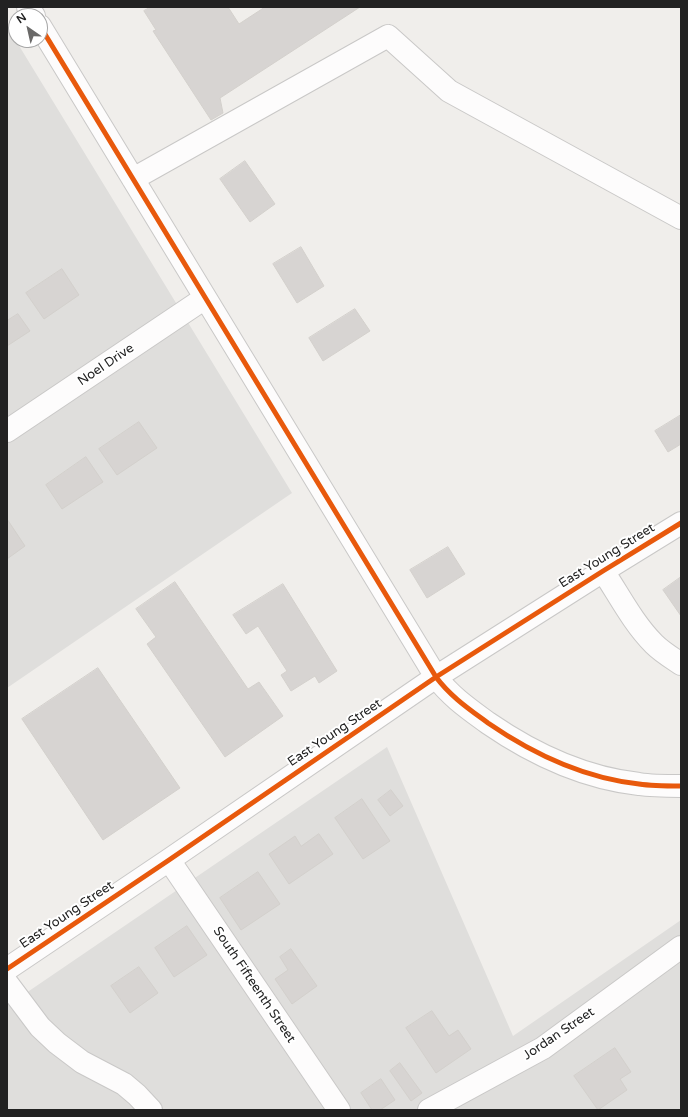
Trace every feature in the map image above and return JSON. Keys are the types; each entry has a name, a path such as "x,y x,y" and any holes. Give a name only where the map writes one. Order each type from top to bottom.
{"street":[{"path":"133,179 388,36 449,91 681,218"},
{"path":"48,39 436,677 443,686 461,703 503,733 539,754 576,769 618,781 639,785 681,786"},
{"name":"Noel Drive","path":"7,431 205,298"},
{"name":"East Young Street","path":"7,968 169,860 436,677 681,523"},
{"path":"603,571 645,634 654,644 681,664"},
{"name":"South Fifteenth Street","path":"169,860 338,1110"},
{"name":"Jordan Street","path":"429,1110 543,1048 681,947"},
{"path":"7,982 36,1022 57,1044 82,1062 124,1084 151,1110"}],"shaded area":[{"path":"7,26 8,48 20,48 292,493 7,688"},
{"path":"387,747 513,1036 681,920 681,1110 7,1110 7,1006"}],"building":[{"path":"151,7 228,7 239,24 265,7 360,7 220,98 223,113 211,120 153,31 156,30 144,11"},
{"path":"245,161 275,204 250,222 220,179"},
{"path":"301,247 324,286 297,303 273,264"},
{"path":"62,269 79,295 44,319 26,293"},
{"path":"355,309 370,331 323,361 309,338"},
{"path":"18,314 30,331 7,346 7,321"},
{"path":"681,415 681,444 668,452 655,431"},
{"path":"139,422 157,448 117,475 99,449"},
{"path":"86,457 103,482 62,509 46,485"},
{"path":"7,519 25,546 7,559"},
{"path":"448,547 465,574 427,598 410,570"},
{"path":"681,577 681,616 663,590"},
{"path":"175,582 248,689 259,682 283,716 225,757 147,644 156,637 136,609"},
{"path":"283,584 337,671 319,683 315,676 291,691 281,675 287,671 258,626 246,634 233,615"},
{"path":"98,668 180,788 103,840 22,719"},
{"path":"391,790 403,806 390,816 378,800"},
{"path":"362,799 390,841 363,859 335,818"},
{"path":"319,834 333,854 289,884 269,854 295,836 301,846"},
{"path":"258,872 280,904 241,930 220,898"},
{"path":"187,926 207,955 174,977 155,948"},
{"path":"291,949 317,986 292,1004 275,979 288,970 280,957"},
{"path":"139,967 158,993 130,1013 111,986"},
{"path":"432,1011 449,1036 458,1030 471,1049 436,1073 406,1028"},
{"path":"615,1048 631,1072 620,1079 627,1090 598,1110 574,1076"},
{"path":"400,1063 422,1093 411,1101 390,1071"},
{"path":"381,1079 395,1100 380,1110 372,1110 361,1093"}],"cycle path":[{"path":"48,39 441,684 460,702 488,723 523,745 560,763 619,781 649,785 681,786"},
{"path":"7,969 436,677 681,523"}]}
